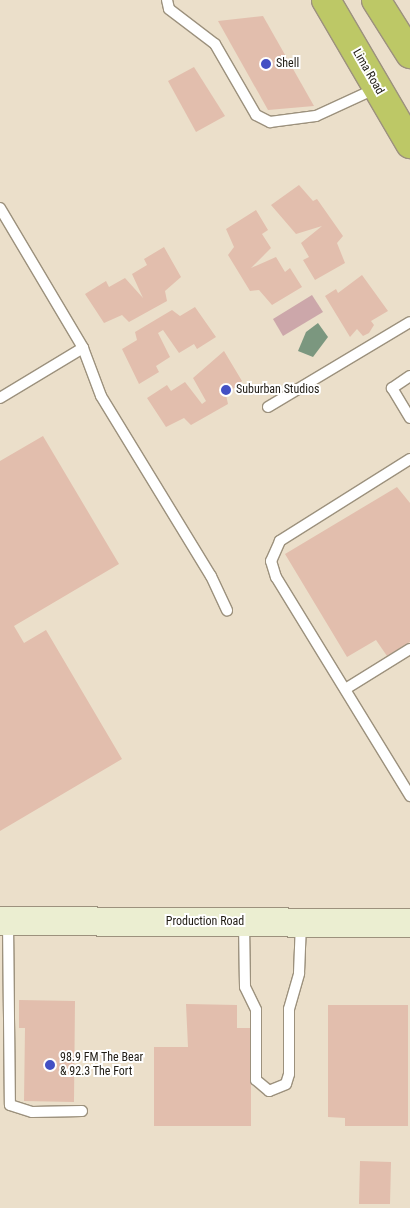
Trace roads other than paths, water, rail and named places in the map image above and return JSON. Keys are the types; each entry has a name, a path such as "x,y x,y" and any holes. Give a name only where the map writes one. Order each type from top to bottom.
{"highway":[{"name":"Lima Road","path":"326,0 410,144"},
{"path":"376,0 410,54"}],"street":[{"name":"Production Road","path":"4,921 410,922"}],"lane":[{"path":"167,0 169,9 215,44 256,115 270,122 316,116 378,88"},
{"path":"0,208 83,348 101,396 211,576 226,611"},
{"path":"268,407 410,322"},
{"path":"0,398 83,348"},
{"path":"410,376 392,388 410,418"},
{"path":"410,459 280,541 271,562 276,577 406,780 410,796"},
{"path":"347,688 410,649"},
{"path":"4,921 10,1105 32,1112 82,1110"},
{"path":"244,922 245,987 256,1010 256,1080 269,1091 286,1084 289,1074 289,1009 299,973 301,922"}],"place":[{"name":"Shell","path":"266,64"},
{"name":"Suburban Studios","path":"226,390"},
{"name":"98.9 FM The Bear & 92.3 The Fort","path":"50,1065"}]}
